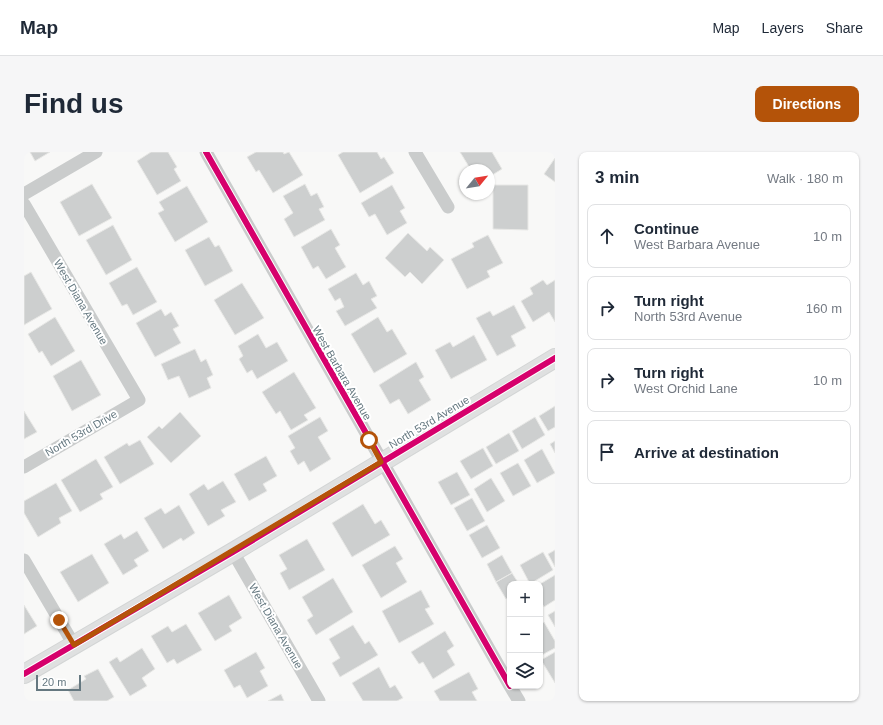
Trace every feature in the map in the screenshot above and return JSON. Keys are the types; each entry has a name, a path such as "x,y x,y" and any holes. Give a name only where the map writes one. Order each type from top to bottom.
{"street":[{"path":"24,194 96,152"},
{"name":"West Barbara Avenue","path":"206,152 381,462 507,681"},
{"path":"415,152 448,207"},
{"name":"West Diana Avenue","path":"24,204 139,400"},
{"name":"North 53rd Avenue","path":"24,674 233,552 555,358"},
{"name":"North 53rd Drive","path":"24,467 139,400"},
{"name":"West Diana Avenue","path":"233,552 319,701"},
{"path":"24,560 74,645"},
{"name":"West Barbara Avenue","path":"512,689 519,701"}],"building":[{"path":"30,152 50,152 35,161"},
{"path":"151,152 168,152 177,167 174,169 181,181 157,195 137,161"},
{"path":"256,152 283,152 284,154 289,152 303,175 273,193 259,170 256,172 247,157"},
{"path":"343,152 377,152 381,159 384,157 394,173 360,193 338,155"},
{"path":"460,152 492,152 502,169 495,173 495,164 467,164"},
{"path":"555,158 555,182 544,174"},
{"path":"92,184 112,218 79,236 60,202"},
{"path":"305,184 311,196 317,193 324,207 319,209 325,220 294,237 284,219 293,213 283,196"},
{"path":"392,185 405,208 400,211 407,223 387,235 375,214 369,217 361,203"},
{"path":"495,185 528,185 528,230 493,229 493,200 495,200"},
{"path":"187,186 208,222 175,242 158,213 164,210 159,202"},
{"path":"113,225 132,260 106,275 86,240"},
{"path":"331,229 340,245 335,248 346,267 326,279 318,266 313,269 301,247"},
{"path":"408,233 427,251 430,247 444,260 422,284 410,272 405,277 385,258"},
{"path":"488,235 503,263 487,271 490,277 467,289 451,259 474,247 472,243"},
{"path":"209,237 215,247 219,245 233,271 205,286 185,250"},
{"path":"137,267 157,302 133,315 127,304 122,306 109,283"},
{"path":"31,272 52,309 24,325 24,276"},
{"path":"356,273 363,285 369,281 377,296 371,299 377,308 345,326 336,311 344,307 340,298 335,301 328,289"},
{"path":"543,280 547,285 555,280 555,322 549,312 533,322 521,301 533,294 530,288"},
{"path":"242,283 264,318 235,335 214,300"},
{"path":"514,305 526,328 511,336 516,346 497,356 476,318 490,311 493,316"},
{"path":"161,309 165,316 171,312 179,326 173,329 181,343 155,357 136,323"},
{"path":"55,317 75,351 51,366 42,351 39,353 28,334"},
{"path":"378,317 387,332 392,329 407,354 374,373 351,334"},
{"path":"258,334 266,348 277,342 288,361 257,379 252,370 247,373 239,359 243,356 238,346"},
{"path":"474,335 487,360 451,379 435,350 450,342 453,347"},
{"path":"195,349 201,362 206,359 213,375 207,378 211,388 189,398 179,376 168,380 161,364"},
{"path":"81,360 101,395 72,411 53,376"},
{"path":"416,362 424,377 419,380 431,400 408,414 399,399 390,404 379,385"},
{"path":"294,372 316,408 304,415 308,420 291,430 280,411 276,414 262,392"},
{"path":"555,406 555,427 548,431 539,416"},
{"path":"24,411 37,432 24,439"},
{"path":"180,412 201,436 171,463 147,437 159,426 162,429"},
{"path":"320,417 328,431 318,437 331,459 310,472 304,461 298,465 290,451 295,448 288,436"},
{"path":"535,417 545,435 522,449 512,431"},
{"path":"509,433 519,451 496,464 486,447"},
{"path":"140,440 154,464 120,484 104,457 127,443 129,446"},
{"path":"555,441 555,453 550,444"},
{"path":"483,448 493,466 471,479 460,461"},
{"path":"542,449 555,473 537,483 524,460"},
{"path":"266,456 277,476 263,484 267,491 249,501 234,474"},
{"path":"96,459 113,487 100,494 103,499 80,512 61,480"},
{"path":"518,463 531,486 513,496 500,473"},
{"path":"457,472 470,495 451,505 438,482"},
{"path":"491,478 505,501 487,512 474,489"},
{"path":"223,481 236,502 221,510 225,516 208,526 189,494 204,484 208,490"},
{"path":"56,483 72,511 59,518 61,523 38,537 24,513 24,501"},
{"path":"472,498 485,521 467,531 454,508"},
{"path":"363,504 375,524 381,520 390,535 352,557 332,523"},
{"path":"179,505 195,533 183,541 181,538 163,549 144,518 161,508 165,514"},
{"path":"487,525 500,548 482,558 469,535"},
{"path":"137,531 149,551 134,560 138,566 123,575 104,544 121,534 124,539"},
{"path":"307,539 325,570 289,590 280,573 287,569 279,555"},
{"path":"395,546 403,559 396,563 407,582 381,598 362,565"},
{"path":"555,550 555,567 548,554"},
{"path":"543,552 553,570 535,581 528,581 520,565"},
{"path":"92,554 109,583 78,602 60,572"},
{"path":"502,555 512,573 496,582 487,564"},
{"path":"512,573 517,581 507,581 506,599 496,582"},
{"path":"555,575 555,600 544,607 543,605 543,582"},
{"path":"333,578 353,612 316,635 307,620 313,616 302,597"},
{"path":"421,590 430,607 425,609 434,624 399,643 382,611"},
{"path":"229,595 242,618 229,626 232,631 215,641 198,613"},
{"path":"24,605 37,626 24,634"},
{"path":"555,611 555,627 548,615"},
{"path":"544,622 555,641 555,648 543,654 543,653"},
{"path":"186,624 202,650 177,664 174,659 167,663 151,636 168,626 172,632"},
{"path":"353,625 365,644 369,641 378,655 340,677 332,663 340,658 329,639"},
{"path":"445,631 454,646 447,651 455,665 433,679 423,662 419,664 411,652"},
{"path":"142,648 155,669 142,678 147,686 130,696 109,662 117,657 120,662"},
{"path":"256,652 265,668 260,671 268,686 247,698 240,685 234,688 224,670"},
{"path":"555,652 555,683 543,663 543,659"},
{"path":"379,667 390,688 395,685 403,698 397,701 363,701 352,683"},
{"path":"98,669 114,697 107,701 74,701 68,690 86,679 84,676"},
{"path":"469,672 478,689 472,692 477,701 440,701 434,691"},
{"path":"281,694 284,701 268,701"}],"cycle path":[{"path":"206,152 507,681"},
{"path":"24,674 233,552 555,358"}],"route":[{"path":"59,620 74,645 233,552 381,462 369,440"}]}
